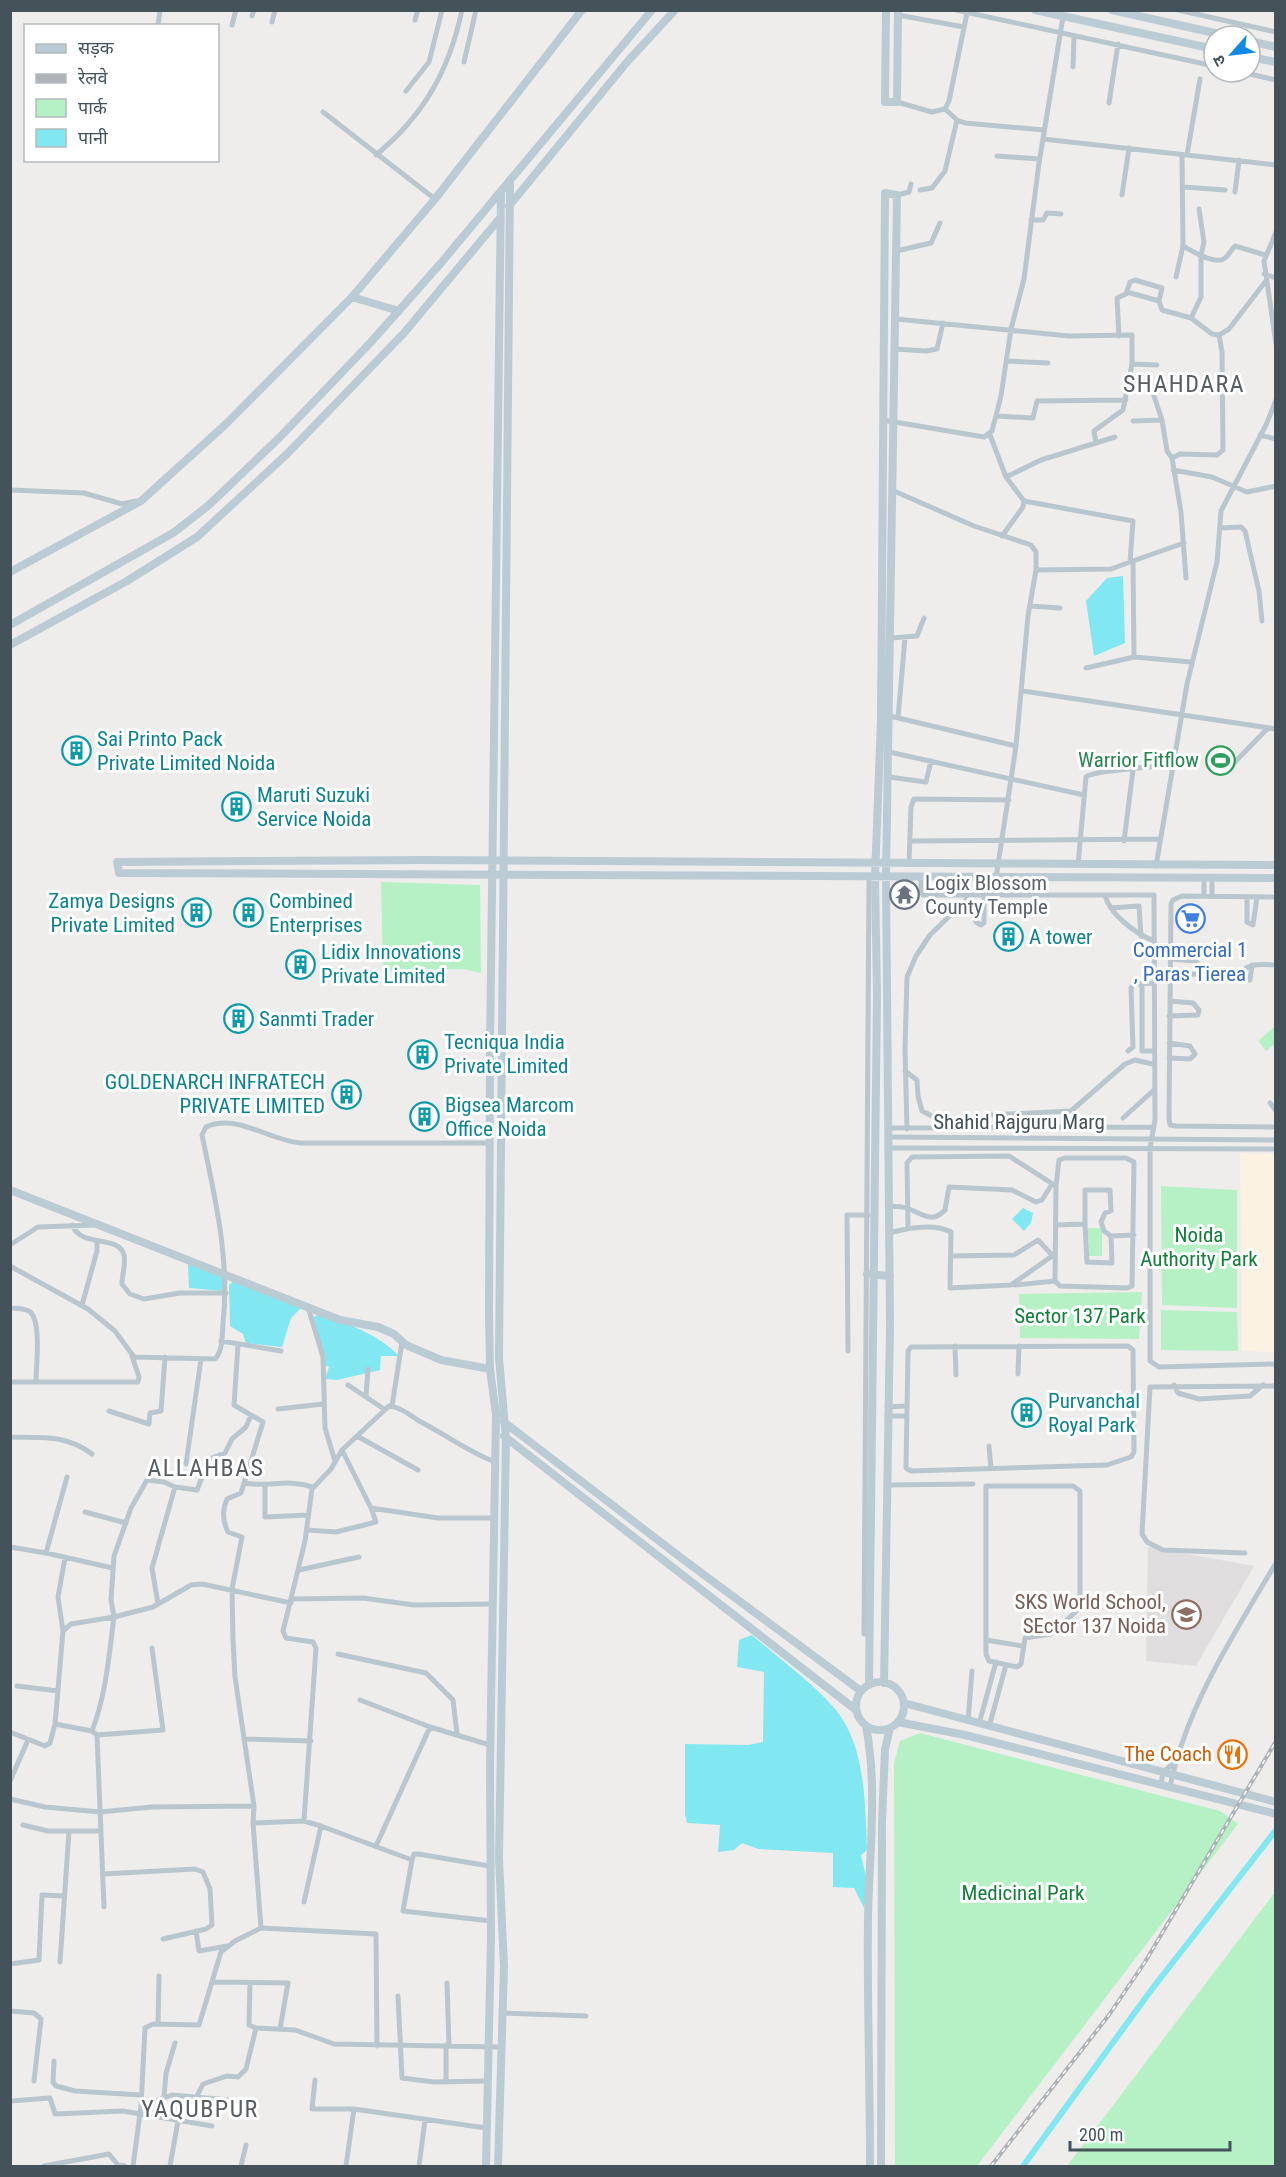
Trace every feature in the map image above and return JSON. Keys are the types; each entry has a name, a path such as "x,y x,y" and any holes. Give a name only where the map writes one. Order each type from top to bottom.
{"street":[{"path":"232,25 236,10"},
{"path":"272,22 275,10"},
{"path":"415,20 418,10"},
{"path":"406,91 429,62 442,10"},
{"path":"376,155 403,132 435,89 457,36 462,10"},
{"path":"464,62 476,10"},
{"path":"10,572 145,498 226,424 352,297 435,199 581,12 570,10"},
{"path":"10,625 173,533 196,516 280,436 399,311 652,10"},
{"path":"10,645 190,543 286,454 404,333 627,62 675,10"},
{"path":"886,10 885,102 897,102 932,112 945,109"},
{"path":"956,10 1202,63"},
{"path":"1035,10 1202,46"},
{"path":"1112,10 1202,30"},
{"path":"1178,10 1275,32"},
{"path":"897,102 898,13 964,27"},
{"path":"945,109 949,101 967,13"},
{"path":"1063,17 1044,130 1024,279 1011,329 997,416 990,435 1006,477 1024,501 1133,522 1131,562 1134,657"},
{"path":"1073,67 1074,36"},
{"path":"1109,103 1118,45"},
{"path":"1176,277 1183,246 1185,155 1200,78"},
{"path":"945,109 957,120 1044,130"},
{"path":"322,112 435,199"},
{"path":"920,190 932,188 945,171 957,120"},
{"path":"1043,140 1275,165"},
{"path":"1122,195 1129,148"},
{"path":"997,156 1040,159"},
{"path":"1235,192 1239,160"},
{"path":"498,2166 504,1966 499,1859 506,1438 499,1368 510,180"},
{"path":"871,1275 868,1215 872,877 876,863 881,718 885,193 897,195 909,192 911,184"},
{"path":"1184,187 1225,190"},
{"path":"486,2166 496,1415 490,1369 490,1143 501,192"},
{"path":"894,717 891,638 897,195"},
{"path":"1191,318 1201,297 1201,255 1204,242 1199,208"},
{"path":"1031,220 1043,220 1047,213 1061,214"},
{"path":"896,251 931,243 940,223"},
{"path":"1275,232 1265,255 1264,274 1275,344"},
{"path":"1183,246 1201,255 1222,260 1235,246 1265,255"},
{"path":"1264,274 1275,278"},
{"path":"1127,292 1132,280 1162,288 1159,301 1162,310 1191,318 1212,334 1219,335 1229,329 1265,282"},
{"path":"1119,336 1116,301 1118,296 1127,292 1159,301"},
{"path":"352,297 399,311"},
{"path":"896,319 1073,336 1132,335 1132,364 1123,410 1094,431 1096,443"},
{"path":"895,349 926,351 937,349 943,323"},
{"path":"1172,458 1176,454 1217,456 1222,450 1222,352 1219,335"},
{"path":"1007,361 1048,363"},
{"path":"1132,364 1157,365"},
{"path":"1167,385 1156,388 1153,393 1162,420 1167,451 1172,458 1184,543 1185,578"},
{"path":"997,416 1033,418 1037,401 1126,400"},
{"path":"1156,866 1171,765 1191,662 1215,571 1221,511 1274,409 1275,400"},
{"path":"883,420 984,437 990,435"},
{"path":"1133,421 1162,420"},
{"path":"1260,435 1275,439"},
{"path":"1006,477 1041,460 1115,437"},
{"path":"1173,470 1212,477 1247,492 1275,486"},
{"path":"10,490 84,493 122,504 145,498"},
{"path":"894,491 940,513 1034,548 1036,570 1030,606 1023,691 996,878"},
{"path":"1002,536 1023,507 1024,501"},
{"path":"1220,528 1241,527 1245,531 1259,591 1262,621"},
{"path":"1036,570 1111,569 1184,543"},
{"path":"1030,606 1060,608"},
{"path":"891,638 917,636 924,618"},
{"path":"884,1683 890,1276 886,877 889,752 905,638"},
{"path":"1086,668 1134,657 1191,662"},
{"path":"1023,691 1275,729"},
{"path":"894,717 1016,746"},
{"path":"1231,766 1268,728"},
{"path":"889,752 1012,777 1084,795"},
{"path":"889,777 926,782 931,760"},
{"path":"1078,865 1086,777 1090,773 1171,765"},
{"path":"1124,841 1133,770"},
{"path":"909,863 911,807 914,799 1009,800"},
{"path":"910,841 1160,839"},
{"path":"1275,865 504,861 117,862 119,873 1275,878"},
{"path":"869,1684 871,1275 877,1007 872,877"},
{"path":"921,878 922,894 1154,895 1154,1127 1150,1148 1149,1357 1152,1364 1159,1367 1275,1364"},
{"path":"1031,878 1035,895"},
{"path":"1027,895 1031,878"},
{"path":"1204,896 1208,879"},
{"path":"1208,879 1212,896"},
{"path":"969,896 976,922 981,925 984,923 984,895"},
{"path":"1105,895 1111,908 1141,936 1154,941"},
{"path":"907,1128 905,1071 907,977 916,956 930,935 969,896"},
{"path":"1275,897 1182,896 1173,900 1169,1016 1169,1123 1176,1126 1275,1126"},
{"path":"1247,897 1247,922 1252,925 1257,897"},
{"path":"1111,908 1139,906 1141,936"},
{"path":"1170,959 1196,961 1201,971 1197,974 1170,975"},
{"path":"1252,965 1275,965"},
{"path":"1128,1052 1133,1047 1131,988 1134,984 1153,982"},
{"path":"1142,984 1142,1051 1153,1051"},
{"path":"1169,1016 1193,1017 1199,1013 1198,1006 1193,1003 1170,1001"},
{"path":"1169,1042 1190,1047 1195,1054 1190,1059 1169,1058"},
{"path":"976,1128 989,1115 1071,1111 1125,1064 1135,1060 1153,1064"},
{"path":"905,1071 917,1080 922,1111 932,1116 950,1117 958,1128"},
{"path":"1123,1118 1154,1090"},
{"path":"1270,1103 1275,1111"},
{"path":"132,1356 216,1358 221,1341 226,1293 221,1225 202,1135 203,1130 210,1125 238,1124 272,1138 300,1143 490,1143"},
{"path":"1187,1126 1187,1140"},
{"path":"1195,1126 1195,1140"},
{"path":"888,1133 907,1128 1154,1127"},
{"name":"Shahid Rajguru Marg","path":"888,1133 1275,1140"},
{"name":"Shahid Rajguru Marg","path":"888,1148 1275,1149"},
{"path":"1059,1160 1131,1158 1134,1162 1132,1286 1127,1288 1060,1286 1055,1281 1054,1185 1060,1148"},
{"path":"908,1228 907,1163 915,1156 1009,1156 1054,1185"},
{"path":"889,1206 908,1208 929,1218 942,1213 948,1189 953,1186 1012,1190 1039,1202 1054,1185"},
{"path":"10,1190 345,1322 364,1322 378,1327 394,1334 402,1342 444,1361 490,1369"},
{"path":"1111,1236 1112,1263 1087,1262 1085,1190 1110,1190 1111,1211 1105,1213 1101,1222 1104,1231 1111,1236 1149,1229"},
{"path":"848,1351 847,1215 868,1215"},
{"path":"1056,1225 1085,1224"},
{"path":"72,1225 78,1233 97,1242 110,1242 121,1248 125,1258 122,1284 130,1294 147,1299 180,1293 226,1293"},
{"path":"10,1245 38,1227 102,1226"},
{"path":"889,1233 908,1228 944,1229 951,1232 950,1288 1055,1281"},
{"path":"951,1256 1014,1255 1038,1240 1054,1255"},
{"path":"82,1305 97,1251 97,1242"},
{"path":"1011,1285 1054,1255"},
{"path":"10,1266 82,1305 115,1331 132,1356 139,1377 138,1382 10,1382"},
{"path":"871,1275 890,1276"},
{"path":"308,1307 323,1357 323,1404 326,1433 335,1461"},
{"path":"10,1308 27,1311 33,1315 38,1338 36,1381"},
{"path":"221,1341 281,1351"},
{"path":"392,1406 402,1342"},
{"path":"238,1345 233,1403 236,1408 262,1420 241,1493 227,1499 224,1507 224,1521 228,1532 242,1536 232,1589 235,1677 254,1806 253,1823 261,1928"},
{"path":"955,1346 956,1375"},
{"path":"955,1346 1132,1347 1134,1452 1131,1457 1107,1465 908,1470 906,1466 906,1406 909,1348 955,1346"},
{"path":"1018,1374 1019,1346"},
{"path":"109,1411 149,1424 150,1413 161,1411 165,1357"},
{"path":"186,1464 201,1359"},
{"path":"366,1397 368,1369"},
{"path":"348,1385 384,1409"},
{"path":"1174,1385 1179,1393 1198,1399 1250,1396 1263,1385"},
{"path":"1245,1553 1163,1550 1154,1547 1143,1534 1150,1387 1174,1385 1275,1386"},
{"path":"278,1409 323,1404"},
{"path":"304,1821 317,1654 313,1642 284,1636 283,1631 299,1570 313,1487 342,1450 384,1409 392,1406"},
{"path":"392,1406 476,1455 495,1461"},
{"path":"887,1407 906,1406"},
{"path":"104,1907 94,1733 106,1676 114,1617 111,1600 113,1568 126,1523 132,1505 147,1480 164,1482 175,1487 198,1489 208,1460 225,1454 232,1439 246,1427 251,1415"},
{"path":"496,1415 861,1691"},
{"path":"887,1416 906,1416"},
{"path":"495,1430 856,1710 866,1726 870,1747 871,1821 868,1920 870,2166"},
{"path":"357,1436 418,1470"},
{"path":"10,1437 61,1438 74,1442 92,1454"},
{"path":"989,1446 991,1468"},
{"path":"307,1530 336,1532 373,1524 375,1519 371,1508 342,1450"},
{"path":"46,1553 67,1477"},
{"path":"244,1483 265,1484 293,1481 313,1487"},
{"path":"265,1484 265,1517 308,1515"},
{"path":"886,1485 973,1484"},
{"path":"986,1486 1078,1488 1080,1608 1054,1632 1024,1638 1021,1664 1017,1667 987,1659 986,1640 986,1486"},
{"path":"158,1604 152,1568 175,1487"},
{"path":"371,1508 438,1518 494,1518"},
{"path":"86,1512 126,1523"},
{"path":"10,1547 113,1568"},
{"path":"299,1570 359,1557"},
{"path":"10,1732 48,1745 55,1724 63,1631 58,1597 65,1558"},
{"path":"1170,1787 1174,1763 1204,1691 1275,1563"},
{"path":"63,1631 71,1624 114,1617 158,1604 192,1586 232,1589 292,1601 363,1598 414,1605 493,1604"},
{"path":"986,1640 1022,1646"},
{"path":"55,1724 94,1733 163,1730 152,1648"},
{"path":"338,1654 426,1673 453,1700 457,1734"},
{"path":"979,1725 996,1662"},
{"path":"989,1727 1006,1665"},
{"path":"968,1722 972,1671"},
{"path":"856,1710 861,1691 869,1684 884,1683 897,1690 904,1703 979,1725 1272,1801"},
{"path":"17,1686 58,1691"},
{"path":"360,1700 430,1727 490,1745"},
{"path":"866,1726 880,1730 890,1728 898,1722 904,1703"},
{"path":"898,1722 965,1735 1275,1814"},
{"path":"376,1846 430,1727"},
{"path":"881,2166 882,1822 885,1749 890,1728"},
{"path":"245,1739 311,1741"},
{"path":"10,1781 28,1740"},
{"path":"1161,1784 1163,1772 1174,1763"},
{"path":"10,1799 45,1807 100,1812 152,1807 254,1806"},
{"path":"253,1823 304,1821 412,1860"},
{"path":"23,1825 48,1831 101,1831"},
{"path":"304,1902 321,1826"},
{"path":"60,1962 69,1831"},
{"path":"491,1921 403,1911 413,1855 489,1862 499,1859"},
{"path":"103,1874 195,1869 203,1872 210,1889 212,1925 164,1939"},
{"path":"10,1964 39,1960 42,1895 64,1896"},
{"path":"196,1931 199,1951 228,1945 261,1928 376,1934 377,2046"},
{"path":"133,2166 140,2110 145,2028 148,2025 158,2024 199,2025 221,1952 228,1945"},
{"path":"158,2024 159,1976"},
{"path":"213,1982 288,1983 280,2029"},
{"path":"250,1983 249,2025 256,2028 296,2030 334,2044 500,2047"},
{"path":"446,2082 447,1983"},
{"path":"398,1996 402,2078 446,2082 487,2081"},
{"path":"10,2011 34,2013 41,2019 34,2081"},
{"path":"502,2013 586,2016"},
{"path":"197,2096 203,2084 227,2076 238,2077 246,2069 256,2028"},
{"path":"164,2097 166,2073 175,2043"},
{"path":"54,2061 53,2082 56,2086 75,2091 141,2095"},
{"path":"315,2080 311,2108 354,2109 486,2128"},
{"path":"140,2110 164,2097 197,2096 229,2100"},
{"path":"11,2101 50,2097 55,2115 140,2110 178,2121 212,2126"},
{"path":"346,2166 354,2109"},
{"path":"419,2166 425,2120"},
{"path":"171,2166 178,2121"},
{"path":"242,2166 246,2145"},
{"path":"45,2166 109,2154 118,2165 125,2166"}],"shaded area":[{"path":"1240,1153 1275,1154 1275,1352 1242,1351"},
{"name":"SKS World School, SEctor 137 Noida","path":"1148,1547 1254,1566 1196,1666 1146,1661"}],"green space":[{"path":"381,882 480,885 481,973 463,969 383,971"},
{"path":"1275,1026 1275,1044 1266,1051 1258,1041"},
{"name":"Noida Authority Park","path":"1161,1186 1237,1190 1237,1308 1162,1305"},
{"path":"1088,1228 1102,1228 1102,1256 1089,1256"},
{"name":"Sector 137 Park","path":"1142,1292 1139,1339 1020,1338 1019,1294"},
{"path":"1161,1310 1237,1312 1238,1351 1161,1350"},
{"name":"Medicinal Park","path":"920,1733 1220,1811 1238,1824 977,2166 895,2166 894,1763 900,1741"},
{"path":"1275,1892 1275,2166 1067,2166"}],"water":[{"path":"1123,576 1125,643 1094,656 1086,601 1107,578"},
{"path":"1023,1208 1033,1213 1031,1223 1024,1231 1012,1219"},
{"path":"188,1264 224,1276 223,1291 189,1288"},
{"path":"235,1280 301,1308 291,1318 282,1347 246,1343 243,1334 230,1326 229,1285"},
{"path":"320,1314 372,1336 399,1356 381,1356 380,1370 337,1380 325,1379 329,1367 323,1364 314,1317"},
{"path":"752,1635 835,1709 853,1740 862,1776 866,1814 867,1850 861,1855 869,1890 864,1908 854,1888 833,1887 833,1853 758,1849 742,1843 734,1850 718,1852 720,1825 687,1823 685,1744 748,1745 763,1742 764,1672 737,1667 739,1640"}],"waterway":[{"path":"1023,2166 1152,1989 1276,1830"}],"railway":[{"path":"991,2166 1109,2015 1145,1962 1276,1741"}],"place":[{"name":"Sai Printo Pack Private Limited Noida","path":"76,751"},
{"name":"Warrior Fitflow","path":"1220,760"},
{"name":"Maruti Suzuki Service Noida","path":"236,807"},
{"name":"Logix Blossom County Temple","path":"904,895"},
{"name":"Zamya Designs Private Limited","path":"196,913"},
{"name":"Combined Enterprises","path":"248,913"},
{"name":"Commercial 1 , Paras Tierea","path":"1190,919"},
{"name":"A tower","path":"1008,937"},
{"name":"Lidix Innovations Private Limited","path":"300,964"},
{"name":"Sanmti Trader","path":"238,1019"},
{"name":"Tecniqua India Private Limited","path":"423,1054"},
{"name":"GOLDENARCH INFRATECH PRIVATE LIMITED","path":"346,1094"},
{"name":"Bigsea Marcom Office Noida","path":"424,1117"},
{"name":"Purvanchal Royal Park","path":"1027,1413"},
{"name":"SKS World School, SEctor 137 Noida","path":"1187,1614"},
{"name":"The Coach","path":"1233,1754"}],"district":[{"name":"SHAHDARA","path":"1184,384"},
{"name":"ALLAHBAS","path":"206,1468"},
{"name":"YAQUBPUR","path":"200,2109"}]}
